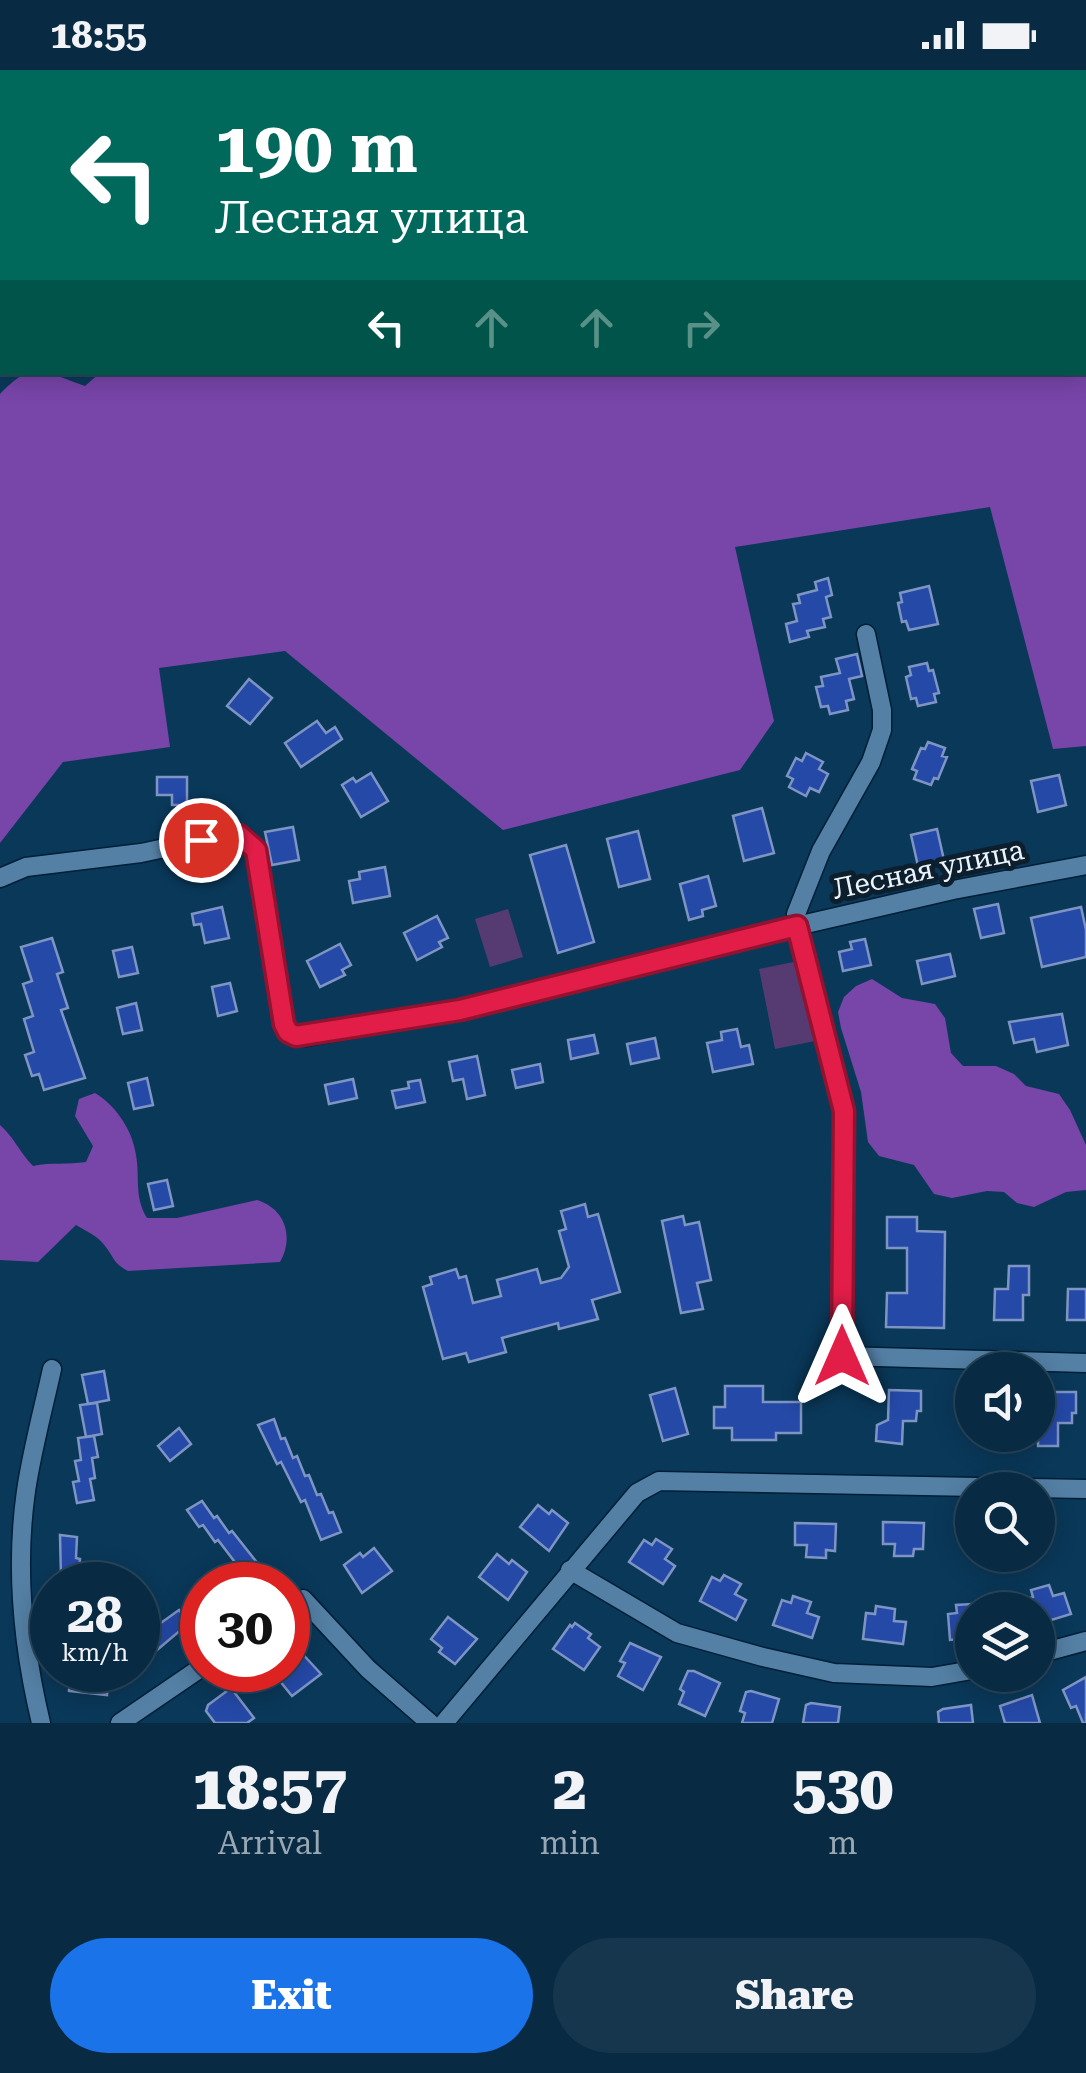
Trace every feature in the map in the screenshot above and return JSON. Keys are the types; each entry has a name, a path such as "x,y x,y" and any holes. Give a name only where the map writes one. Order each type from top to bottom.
{"street":[{"path":"866,634 882,710 882,730 871,762 821,851 800,898 797,926 844,1111 842,1356 1086,1363"},
{"name":"Лесная улица","path":"0,878 26,866 141,854 231,834 246,838 256,850 284,1024 288,1032 306,1037 460,1010 797,926 953,890 1086,865"},
{"path":"41,1723 27,1664 21,1578 25,1496 52,1369"},
{"path":"444,1723 637,1493 660,1482 1086,1489"},
{"path":"570,1570 677,1633 762,1657 834,1673 932,1677 955,1673"},
{"path":"310,1618 430,1723"},
{"path":"1055,1649 1086,1640"},
{"path":"120,1723 180,1682"}],"shaded area":[{"path":"24,375 55,375 85,386 98,375 1086,375 1086,746 1053,749 990,507 735,547 774,721 740,770 503,830 285,651 159,668 170,747 63,762 0,843 0,394"},
{"path":"508,909 523,957 490,967 475,919"},
{"path":"798,961 815,1041 775,1049 759,969"},
{"path":"872,979 902,998 935,1004 945,1018 951,1053 963,1066 996,1066 1014,1074 1026,1086 1059,1094 1086,1145 1086,1190 1066,1192 1034,1207 1017,1203 1004,1192 952,1198 934,1194 914,1165 879,1156 868,1142 861,1092 838,1012 844,997"},
{"path":"95,1093 115,1110 130,1133 137,1159 140,1201 147,1218 177,1218 257,1200 275,1210 285,1225 286,1243 280,1262 128,1271 99,1239 76,1225 38,1262 0,1260 0,1125 33,1166 86,1162 93,1146 75,1116 79,1099"}],"building":[{"path":"828,578 832,595 826,597 831,617 823,619 825,627 807,631 809,637 790,642 786,624 797,621 793,604 800,603 798,595 817,590 815,582"},
{"path":"929,586 938,624 909,630 906,621 902,622 900,593"},
{"path":"857,654 862,676 849,679 854,699 846,701 848,710 830,714 828,706 821,707 816,687 823,686 821,677 840,673 836,659"},
{"path":"927,663 939,693 934,694 936,702 918,706 916,698 911,699 906,677 911,675 909,667"},
{"path":"249,679 272,698 250,724 227,706"},
{"path":"317,721 326,733 335,727 342,739 301,767 285,743"},
{"path":"928,742 945,748 942,756 947,757 938,779 934,778 931,785 914,779 917,771 912,769"},
{"path":"806,753 823,762 819,769 828,774 819,792 810,788 806,796 789,787 793,779 787,776 796,758 802,761"},
{"path":"371,773 388,801 361,817 342,785"},
{"path":"1059,775 1066,805 1038,812 1031,781"},
{"path":"157,777 187,777 187,805 172,805 172,795 157,795"},
{"path":"762,808 774,853 744,861 733,816"},
{"path":"293,827 299,860 272,865 265,832"},
{"path":"937,829 944,860 918,866 911,835"},
{"path":"638,831 650,879 619,887 607,839"},
{"path":"566,845 594,942 558,953 530,855"},
{"path":"385,867 390,896 353,903 349,881 360,879 359,872"},
{"path":"708,876 716,906 689,920 680,884"},
{"path":"998,904 1004,933 981,938 974,909"},
{"path":"222,907 229,938 205,943 201,924 194,925 192,914"},
{"path":"1081,907 1086,957 1042,967 1031,918"},
{"path":"437,916 448,938 439,942 442,947 417,960 404,933"},
{"path":"52,938 63,972 57,974 68,1008 61,1010 85,1078 44,1090 39,1074 32,1076 25,1055 34,1052 24,1019 33,1016 23,984 32,981 21,947"},
{"path":"865,939 871,965 843,971 839,952 852,949 850,942"},
{"path":"340,944 351,965 342,970 345,975 320,987 307,961"},
{"path":"132,947 138,973 119,977 113,951"},
{"path":"950,954 955,976 922,984 917,961"},
{"path":"230,983 237,1011 218,1016 212,987"},
{"path":"136,1003 142,1030 123,1034 117,1008"},
{"path":"1062,1014 1068,1045 1037,1052 1034,1039 1014,1043 1009,1022"},
{"path":"737,1029 741,1047 749,1045 753,1064 713,1072 707,1043 722,1040 721,1032"},
{"path":"594,1035 598,1053 571,1059 568,1040"},
{"path":"655,1038 659,1058 631,1064 627,1044"},
{"path":"477,1056 485,1095 467,1099 463,1079 453,1081 449,1062"},
{"path":"540,1064 543,1082 516,1088 512,1070"},
{"path":"147,1078 153,1105 134,1109 128,1083"},
{"path":"353,1079 357,1098 329,1104 325,1085"},
{"path":"420,1080 425,1102 396,1108 392,1091 409,1088 408,1082"},
{"path":"167,1180 173,1206 154,1210 148,1184"},
{"path":"585,1204 588,1217 598,1214 620,1292 592,1300 598,1319 559,1329 558,1323 502,1338 506,1352 469,1362 466,1353 443,1359 423,1287 432,1284 430,1277 456,1269 459,1278 466,1276 473,1303 501,1296 497,1280 537,1269 541,1283 561,1278 569,1267 559,1231 566,1229 561,1211"},
{"path":"683,1216 685,1225 699,1222 711,1280 697,1283 703,1309 681,1313 662,1221"},
{"path":"887,1217 917,1217 917,1231 945,1232 944,1328 886,1327 887,1293 907,1293 907,1248 887,1248"},
{"path":"1009,1266 1029,1266 1029,1295 1023,1295 1023,1320 994,1320 995,1289 1008,1289"},
{"path":"1068,1289 1086,1289 1086,1320 1067,1320"},
{"path":"104,1371 109,1400 88,1404 82,1375"},
{"path":"725,1386 763,1386 763,1402 801,1402 801,1433 776,1433 776,1440 732,1440 732,1428 714,1428 714,1407 725,1407"},
{"path":"675,1388 688,1434 663,1441 650,1395"},
{"path":"889,1390 921,1391 921,1411 917,1411 916,1421 903,1421 902,1444 876,1441 877,1425 888,1420"},
{"path":"1055,1392 1076,1392 1072,1423 1058,1423 1058,1446"},
{"path":"97,1403 102,1434 86,1437 80,1405"},
{"path":"274,1419 281,1439 285,1438 293,1458 297,1456 317,1495 321,1494 329,1513 333,1512 341,1532 321,1540 305,1500 301,1502 281,1462 277,1464 258,1425"},
{"path":"179,1428 191,1444 170,1461 158,1446"},
{"path":"94,1436 98,1457 92,1458 95,1478 90,1479 94,1500 77,1503 73,1482 79,1481 75,1461 81,1460 78,1438"},
{"path":"202,1501 257,1562 235,1562 187,1510"},
{"path":"538,1505 568,1523 549,1551 520,1527"},
{"path":"883,1522 924,1523 923,1549 914,1549 913,1556 894,1556 895,1544 883,1544"},
{"path":"795,1523 836,1524 835,1551 826,1550 826,1558 806,1557 807,1545 795,1545"},
{"path":"60,1535 77,1537 76,1558 80,1562 61,1562"},
{"path":"656,1539 672,1549 665,1559 675,1566 663,1584 629,1562 644,1540 652,1545"},
{"path":"374,1548 392,1571 362,1593 344,1565"},
{"path":"497,1554 527,1572 508,1600 479,1577"},
{"path":"724,1575 741,1584 735,1594 746,1600 736,1620 700,1601 712,1577 720,1581"},
{"path":"1049,1585 1052,1592 1032,1592"},
{"path":"1064,1593 1071,1614 1055,1619 1055,1595"},
{"path":"793,1596 811,1602 807,1613 819,1617 812,1638 773,1625 782,1600 791,1603"},
{"path":"876,1606 895,1609 894,1621 906,1622 903,1644 863,1639 866,1613 875,1614"},
{"path":"179,1610 180,1631 160,1647 160,1624"},
{"path":"955,1613 955,1640 950,1640 948,1614"},
{"path":"448,1617 477,1639 455,1664 439,1652 442,1648 431,1639"},
{"path":"575,1623 591,1634 588,1638 600,1647 584,1670 553,1649"},
{"path":"630,1643 661,1657 643,1690 618,1676 625,1663 620,1661"},
{"path":"310,1662 321,1674 310,1682"},
{"path":"688,1671 720,1683 705,1716 679,1704"},
{"path":"1086,1677 1086,1723 1083,1723 1063,1690"},
{"path":"226,1692 234,1692 254,1718 247,1723 215,1723 206,1711"},
{"path":"746,1692 779,1699 772,1723 742,1723 745,1713 740,1711"},
{"path":"1032,1695 1040,1723 1005,1723 1000,1706"},
{"path":"806,1705 840,1707 838,1723 803,1723"},
{"path":"971,1705 973,1723 939,1723 938,1712 943,1709"}],"route":[{"path":"201,840 239,835 256,850 284,1024 296,1036 460,1010 797,926 844,1111 842,1356"}]}
